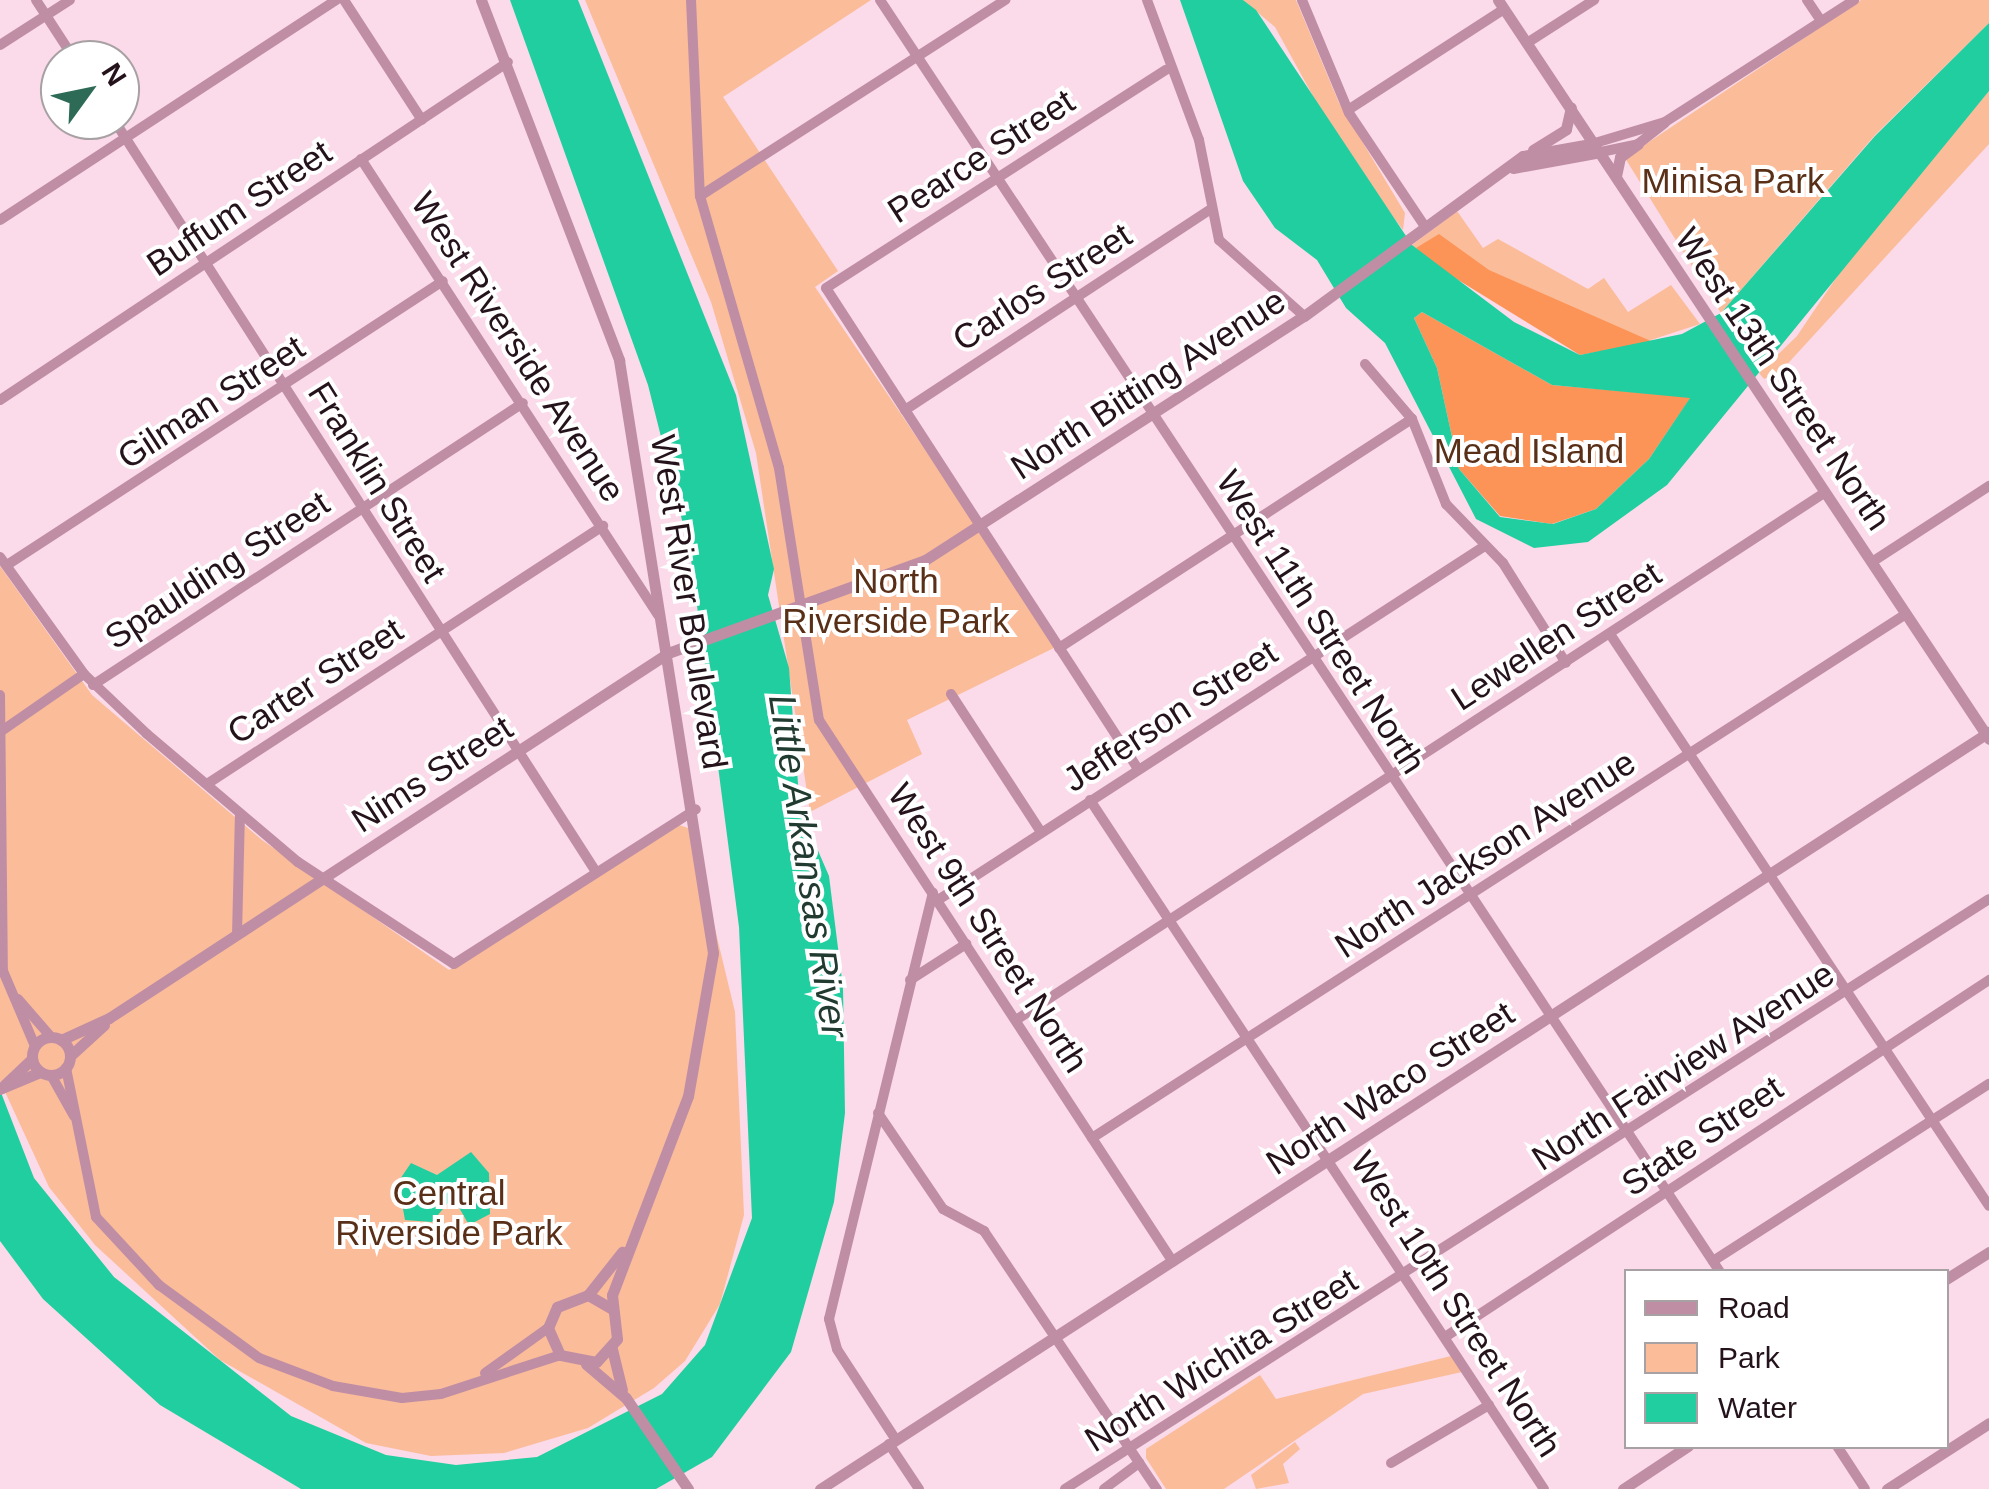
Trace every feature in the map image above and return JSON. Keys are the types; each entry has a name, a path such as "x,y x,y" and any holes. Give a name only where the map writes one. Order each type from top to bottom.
{"street":[{"path":"36,0 62,40"},
{"path":"0,46 70,0"},
{"path":"140,131 336,0"},
{"path":"344,0 422,120"},
{"name":"West River Boulevard","path":"481,0 615,344 658,616 696,809 713,986 688,1096 636,1226 612,1309"},
{"name":"West 9th Street North","path":"690,0 700,196 771,433 819,720 1173,1262"},
{"name":"West 11th Street North","path":"880,0 1311,658 1717,1266"},
{"path":"700,196 1005,0"},
{"path":"1147,0 1166,70 1199,140 1209,210 1233,259 1304,316"},
{"path":"1302,0 1348,110 1424,225"},
{"path":"1528,43 1594,0"},
{"path":"1807,0 1821,22"},
{"path":"1616,176 1620,157 1665,122 1854,0"},
{"path":"1348,110 1501,4"},
{"name":"West 13th Street North","path":"1501,4 1988,736"},
{"name":"Buffum Street","path":"0,400 508,62"},
{"name":"Pearce Street","path":"905,410 826,288 1166,70"},
{"path":"1523,156 1566,130 1572,108"},
{"path":"1598,148 1665,122"},
{"path":"0,220 126,140"},
{"name":"Franklin Street","path":"126,140 596,872"},
{"path":"1598,148 1638,144"},
{"name":"North Bitting Avenue","path":"801,607 925,560 1304,316 1523,156 1598,148"},
{"name":"North Bitting Avenue","path":"1504,172 1598,148"},
{"name":"West Riverside Avenue","path":"361,159 658,616"},
{"name":"Carlos Street","path":"905,410 1209,210"},
{"name":"Gilman Street","path":"4,561 284,386 442,281"},
{"path":"1365,364 1412,419 1446,504 1482,547 1503,563 1566,663"},
{"name":"Spaulding Street","path":"94,685 523,403"},
{"path":"905,410 1138,769"},
{"path":"1060,648 1412,419"},
{"path":"1872,562 1989,486"},
{"name":"Lewellen Street","path":"1016,1020 1824,493"},
{"name":"Carter Street","path":"207,784 602,526"},
{"name":"Jefferson Street","path":"935,896 1042,832 1482,547"},
{"path":"4,561 94,685 240,814 322,879 454,964 696,809"},
{"name":"Nims Street","path":"34,1052 108,1018 668,653 801,607"},
{"name":"North Jackson Avenue","path":"1092,1138 1906,614"},
{"path":"1610,634 1989,1206"},
{"path":"4,730 84,674"},
{"path":"952,694 1042,832"},
{"path":"0,695 4,730 4,961 9,993 34,1052 79,1126"},
{"name":"North Waco Street","path":"820,1489 1988,736"},
{"name":"West 10th Street North","path":"1090,800 1544,1489"},
{"path":"237,935 240,814"},
{"path":"919,1489 831,1335 909,980 935,896"},
{"name":"North Fairview Avenue","path":"1406,1277 1989,899"},
{"path":"909,980 966,944"},
{"path":"4,961 21,1005 56,1039 68,1062 96,1217 214,1328 278,1368 333,1386 441,1394 560,1355 586,1364 626,1398 688,1489"},
{"name":"State Street","path":"1445,1336 1989,980"},
{"name":"Nims Street","path":"46,1074 68,1062 108,1018"},
{"path":"1,1089 34,1052"},
{"path":"1,1089 46,1074"},
{"path":"1717,1266 1989,1084"},
{"path":"878,1112 943,1209 984,1231 1156,1489"},
{"name":"West River Boulevard","path":"588,1295 636,1226"},
{"path":"1949,1277 1989,1252"},
{"name":"North Wichita Street","path":"1065,1489 1132,1452 1406,1277"},
{"path":"441,1394 518,1356 548,1328 566,1299 588,1295 612,1309 612,1349 626,1398"},
{"path":"548,1328 560,1355"},
{"path":"586,1364 612,1349"},
{"path":"1391,1464 1490,1405"},
{"path":"1949,1448 1989,1422"},
{"path":"1622,1489 1683,1449"},
{"path":"1839,1449 1865,1489"},
{"path":"1887,1489 1948,1449"},
{"name":"North Wichita Street","path":"1104,1489 1140,1463"}],"green space":[{"name":"North Riverside Park","path":"585,0 871,0 723,97 838,271 815,287 1058,646 907,720 922,754 810,812 756,453 711,302"},
{"path":"1243,0 1296,0 1339,103 1405,213 1403,230 1340,145 1275,27"},
{"name":"Minisa Park","path":"1861,0 1989,0 1989,23 1875,135 1721,313 1625,158"},
{"path":"1989,91 1989,144 1781,371 1764,379 1759,373 1797,336 1861,241"},
{"path":"1457,211 1483,248 1498,239 1588,289 1604,278 1628,312 1671,285 1700,324 1617,351 1429,262 1412,245"},
{"path":"1439,234 1489,270 1653,342 1580,355 1429,262 1416,248"},
{"name":"Mead Island","path":"1422,312 1552,385 1691,397 1649,459 1596,509 1552,524 1500,516 1459,469 1437,368 1414,318"},
{"name":"Central Riverside Park","path":"0,566 92,695 262,840 449,970 676,824 691,829 735,1012 744,1215 720,1304 685,1361 654,1388 588,1428 504,1453 431,1456 366,1443 220,1360 95,1245 49,1187 0,1081"},
{"path":"1451,1356 1462,1372 1363,1394 1224,1489 1166,1489 1146,1458 1146,1449 1260,1375 1276,1399"},
{"path":"1295,1442 1300,1449 1283,1464 1289,1483 1256,1489 1251,1475"}],"water":[{"name":"Little Arkansas River","path":"510,0 578,0 736,395 774,569 768,595 789,668 800,809 829,876 843,988 845,1113 834,1202 791,1352 712,1457 656,1489 301,1489 160,1405 43,1299 0,1241 0,1090 34,1178 114,1277 291,1416 386,1455 456,1465 537,1457 662,1394 705,1345 752,1218 739,927 690,552 648,385"},
{"path":"1180,0 1243,0 1256,10 1412,245 1514,322 1580,355 1682,334 1721,313 1875,136 1989,23 1989,91 1667,485 1588,542 1534,548 1476,519 1385,343 1346,308 1317,260 1275,228 1243,181","holes":["1422,312 1552,385 1690,398 1649,459 1596,509 1553,524 1500,517 1459,469 1437,368 1414,318"]},
{"path":"471,1152 489,1173 490,1214 469,1225 453,1197 432,1222 405,1220 398,1182 411,1163 437,1175"}]}
